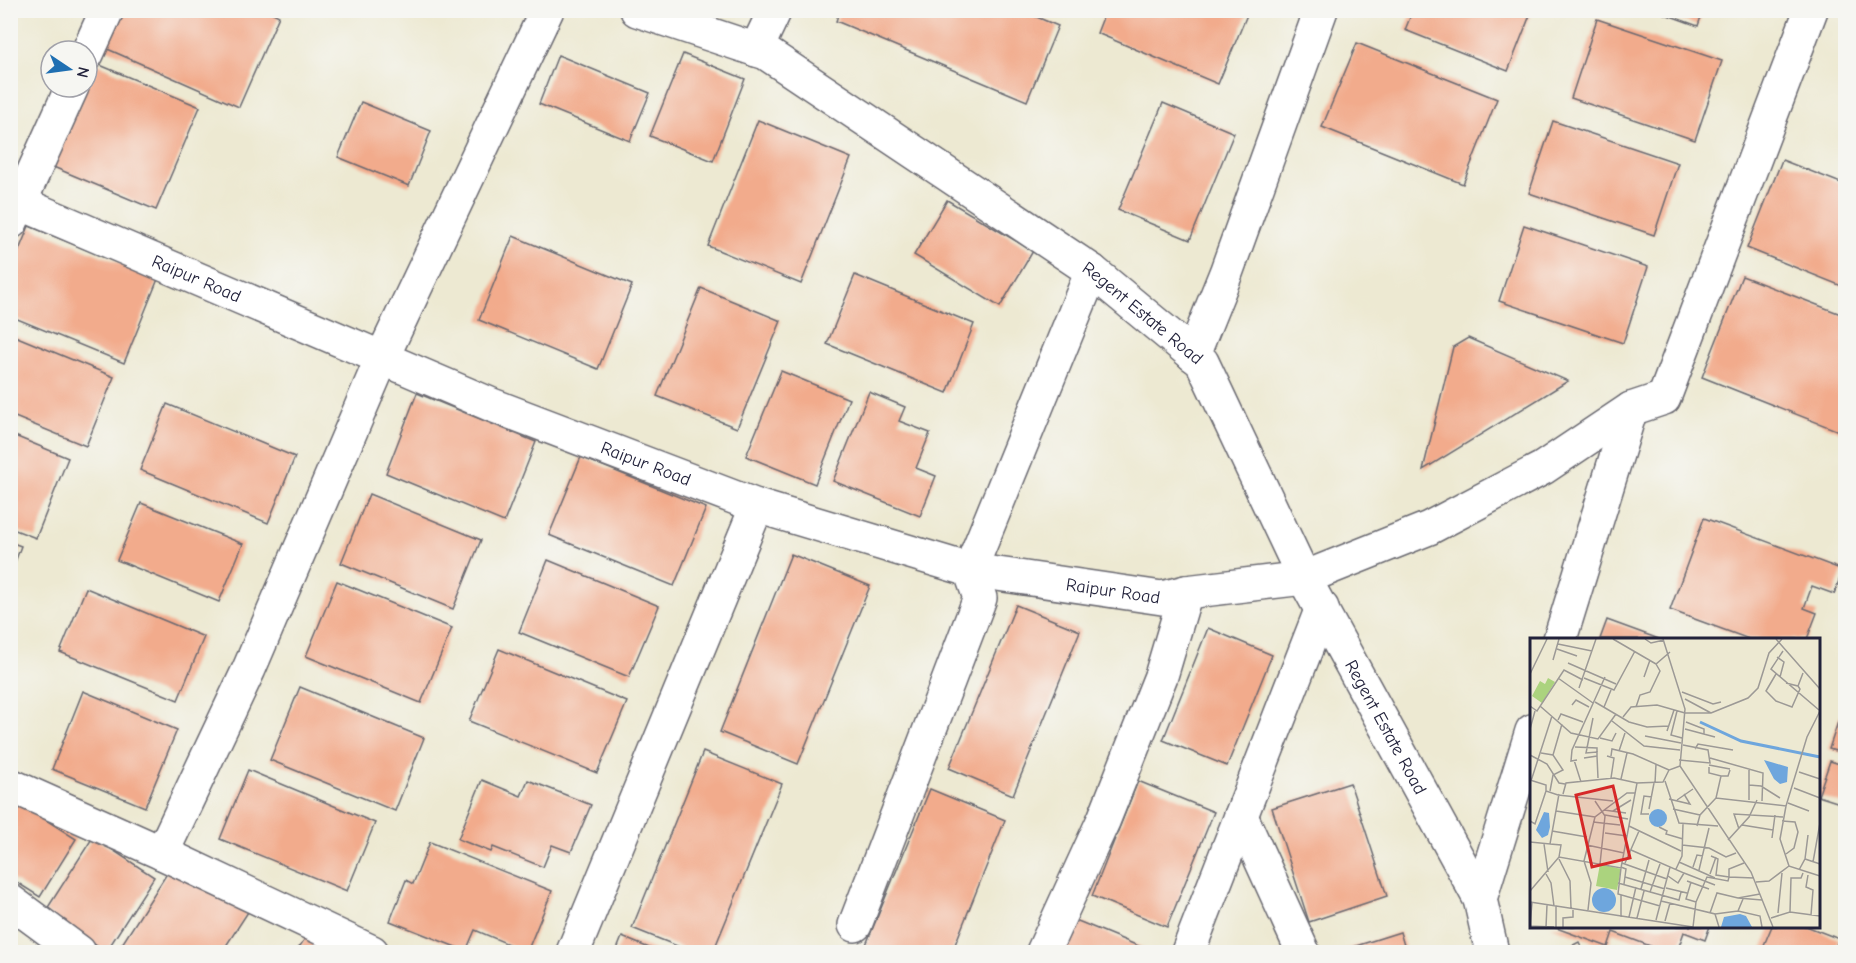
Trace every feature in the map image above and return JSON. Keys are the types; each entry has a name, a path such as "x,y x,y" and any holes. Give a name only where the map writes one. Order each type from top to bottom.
{"street":[{"path":"94,39 107,10"},
{"path":"162,853 249,669 382,358 547,10"},
{"name":"Regent Estate Road","path":"637,10 766,53 1092,271 1202,362 1304,578 1480,899 1492,952"},
{"path":"756,50 774,10"},
{"path":"1193,355 1226,273 1321,10"},
{"name":"Raipur Road","path":"18,193 382,358 492,405 757,506 970,570 1162,598 1186,592 1304,578 1429,528 1543,468 1631,409 1664,398 1811,10"},
{"path":"18,193 66,99"},
{"path":"855,925 980,598 970,570 1092,271"},
{"path":"1560,638 1631,409"},
{"path":"573,952 757,506"},
{"path":"1043,952 1104,819 1161,676 1186,592"},
{"path":"1188,952 1322,609"},
{"path":"1480,899 1530,737"},
{"path":"10,785 162,853 372,952"},
{"path":"1241,816 1303,952"},
{"path":"10,901 80,952"}],"building":[{"path":"119,10 267,10 279,16 239,107 103,47"},
{"path":"840,10 1020,10 1058,26 1027,101 836,21"},
{"path":"1106,10 1249,10 1218,84 1097,33"},
{"path":"1413,10 1532,10 1508,71 1405,30"},
{"path":"1654,10 1703,10 1698,26"},
{"path":"1597,19 1722,61 1695,140 1571,98"},
{"path":"1357,43 1497,99 1463,184 1322,127"},
{"path":"683,54 745,79 713,161 650,136"},
{"path":"558,55 650,93 630,141 539,104"},
{"path":"99,65 200,107 156,210 51,166 80,99 99,99"},
{"path":"361,102 431,131 409,186 338,157"},
{"path":"1163,103 1234,133 1190,240 1118,210"},
{"path":"758,120 851,158 801,284 708,246"},
{"path":"1553,121 1678,163 1654,235 1529,193"},
{"path":"1782,160 1846,185 1844,287 1747,248"},
{"path":"947,200 1033,251 1000,307 914,255"},
{"path":"1524,225 1648,267 1623,343 1499,301"},
{"path":"29,226 158,279 124,363 10,316 10,272"},
{"path":"513,236 632,285 598,369 479,320"},
{"path":"855,275 974,324 947,393 827,344"},
{"path":"1742,276 1846,316 1846,434 1702,377"},
{"path":"701,288 781,321 737,428 657,396"},
{"path":"10,334 114,377 86,446 10,415"},
{"path":"1468,338 1568,381 1423,470 1453,347"},
{"path":"781,371 849,399 815,484 746,456"},
{"path":"869,392 905,407 899,421 930,433 916,468 936,476 920,516 833,481"},
{"path":"417,393 536,442 504,522 386,473"},
{"path":"167,404 295,457 268,523 140,470"},
{"path":"10,434 68,458 36,538 10,528"},
{"path":"581,457 706,508 674,586 549,535"},
{"path":"369,494 481,540 453,609 341,563"},
{"path":"141,503 243,544 219,602 117,560"},
{"path":"1704,518 1843,570 1834,594 1812,586 1804,608 1817,613 1807,638 1746,638 1670,610"},
{"path":"10,542 21,546 11,573 10,573"},
{"path":"791,554 870,586 798,764 720,732"},
{"path":"548,560 659,606 629,677 519,632"},
{"path":"337,581 452,628 421,703 306,656"},
{"path":"86,588 204,637 178,700 60,652"},
{"path":"1016,605 1080,631 1013,795 949,768"},
{"path":"1607,620 1656,638 1600,638"},
{"path":"1208,628 1272,655 1227,766 1163,740"},
{"path":"499,649 627,702 597,773 469,721"},
{"path":"300,687 424,738 395,811 270,760"},
{"path":"83,691 177,730 145,807 52,769"},
{"path":"1846,701 1846,754 1829,749"},
{"path":"703,752 782,784 713,952 692,952 632,928"},
{"path":"1830,761 1846,766 1846,805 1820,797"},
{"path":"248,770 375,823 347,891 220,839"},
{"path":"482,780 521,796 528,780 591,805 571,852 552,845 543,867 493,847 491,852 458,839"},
{"path":"1138,781 1214,812 1167,927 1092,896"},
{"path":"1350,783 1387,896 1309,922 1272,808"},
{"path":"930,789 1005,820 952,952 863,952"},
{"path":"10,797 76,839 40,897 10,878"},
{"path":"93,837 154,877 106,952 45,912"},
{"path":"430,842 552,891 527,952 475,930 466,951 390,921 406,880 413,884"},
{"path":"173,864 248,912 222,952 117,952"},
{"path":"1073,919 1148,950 1147,952 1060,952"},
{"path":"1554,927 1710,927 1705,940 1684,932 1677,952 1666,952 1613,932 1608,947"},
{"path":"1772,927 1809,927 1839,939 1833,952 1761,952"},
{"path":"310,931 341,952 296,952"},
{"path":"1400,932 1406,952 1337,952"},
{"path":"622,937 659,952 616,952"},
{"path":"1579,942 1584,952 1560,952"}]}
